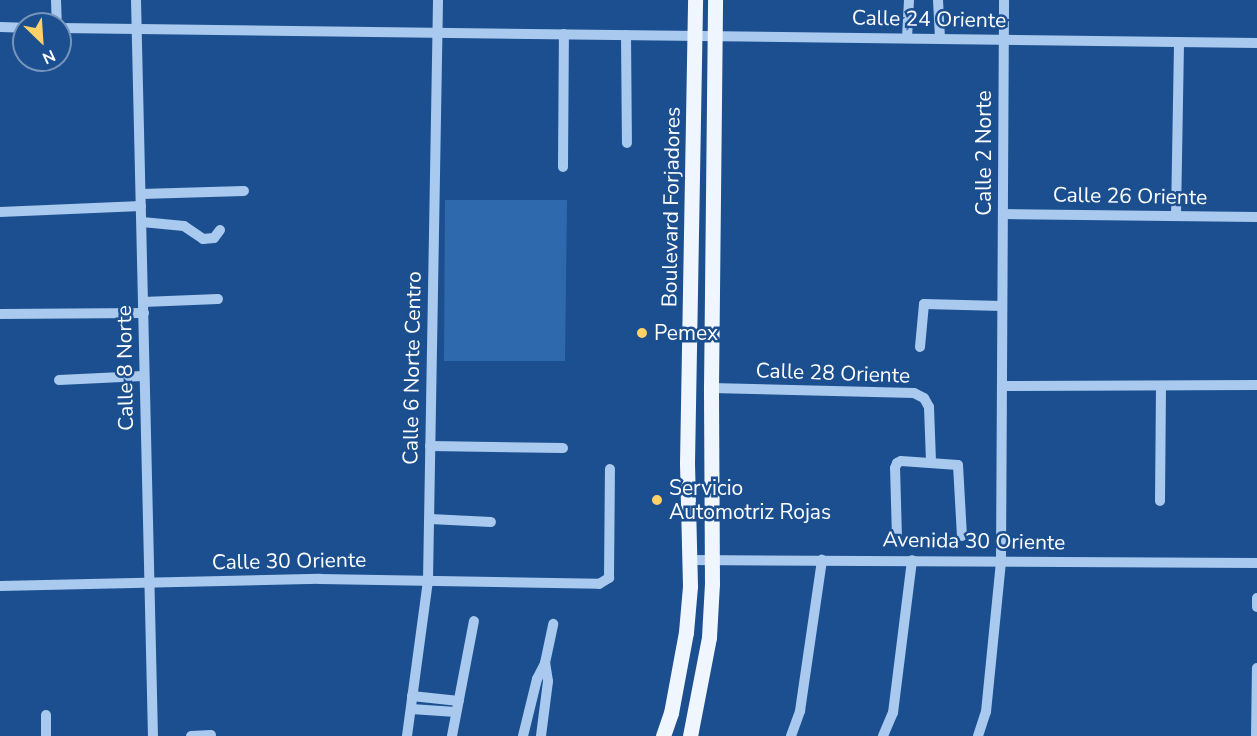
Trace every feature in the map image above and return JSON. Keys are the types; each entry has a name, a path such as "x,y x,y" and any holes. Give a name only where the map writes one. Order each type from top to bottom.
{"main road":[{"name":"Boulevard Forjadores","path":"663,736 671,713 686,632 690,560 687,463 695,0"},
{"name":"Boulevard Forjadores","path":"690,736 709,637 712,559 711,388 715,0"}],"street":[{"name":"Calle 8 Norte","path":"136,0 153,736"},
{"name":"Calle 6 Norte Centro","path":"407,736 428,580 438,0"},
{"path":"907,38 909,0"},
{"path":"939,0 940,39"},
{"name":"Calle 2 Norte","path":"978,736 986,712 1001,561 1004,0"},
{"name":"Calle 24 Oriente","path":"72,28 1257,43"},
{"path":"563,168 564,34"},
{"path":"626,35 627,143"},
{"path":"1176,216 1179,42"},
{"path":"141,194 244,191"},
{"path":"0,212 141,206"},
{"name":"Calle 26 Oriente","path":"1003,214 1257,217"},
{"path":"142,222 184,226 203,239 214,238 220,230"},
{"path":"0,314 144,308 218,299"},
{"path":"920,347 924,304 1002,306"},
{"path":"59,380 143,376"},
{"path":"1002,386 1257,385"},
{"path":"1160,501 1161,386"},
{"name":"Calle 28 Oriente","path":"711,388 914,393 924,398 929,407 931,462"},
{"path":"430,446 563,448"},
{"path":"897,538 897,463 931,462 958,465 962,536"},
{"name":"Calle 30 Oriente","path":"0,586 320,579 605,583 609,578 610,469"},
{"path":"430,519 491,522"},
{"name":"Avenida 30 Oriente","path":"690,560 1257,563"},
{"path":"791,736 800,711 822,560"},
{"path":"883,736 893,713 912,560"},
{"path":"1257,598 1257,607"},
{"path":"452,736 474,621"},
{"path":"523,736 537,679 545,663 553,624"},
{"path":"541,736 548,681 545,663"},
{"path":"1256,736 1257,668"},
{"path":"412,696 459,700"},
{"path":"411,709 456,712"},
{"path":"46,715 46,736"},
{"path":"528,716 543,719"},
{"path":"190,736 211,735"}],"shaded area":[{"path":"445,200 567,200 565,361 444,361"}],"place":[{"name":"Pemex","path":"642,333"},
{"name":"Servicio Automotriz Rojas","path":"657,500"}]}
